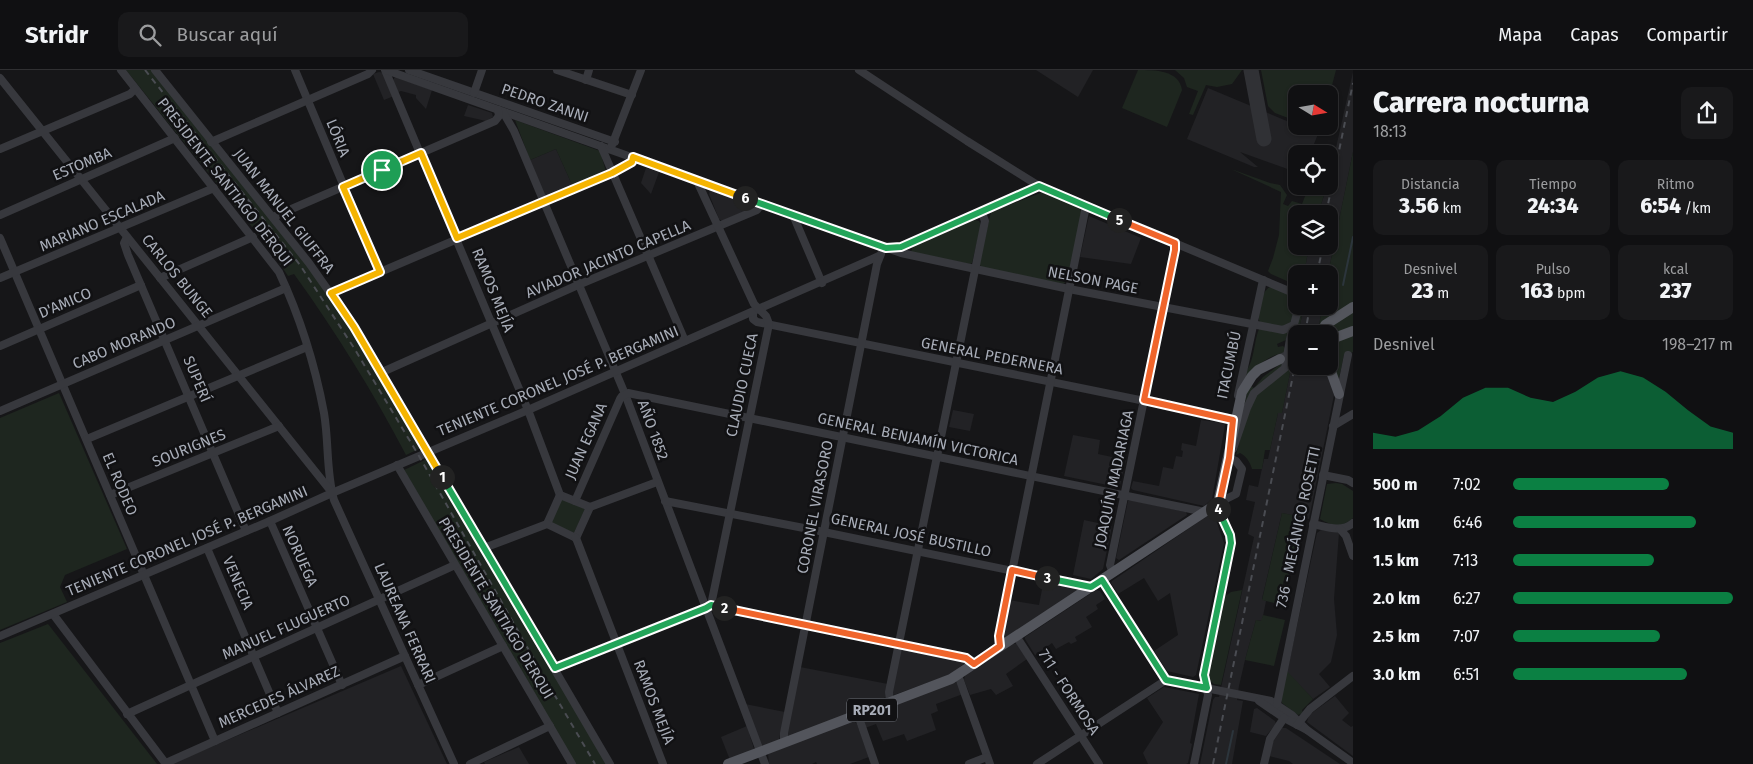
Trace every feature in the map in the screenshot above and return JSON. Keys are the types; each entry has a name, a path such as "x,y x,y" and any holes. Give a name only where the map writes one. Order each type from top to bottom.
{"main road":[{"path":"1326,325 1353,307"},
{"path":"1338,338 1353,331"},
{"path":"1338,340 1353,336"},
{"path":"1229,458 1247,388 1261,371 1280,360"},
{"path":"1333,375 1340,394"},
{"name":"ITACUMBÚ","path":"1218,503 1229,458"},
{"name":"RP201","path":"728,764 890,703 958,675 1218,503"}],"street":[{"name":"PRESIDENTE SANTIAGO DERQUI","path":"121,70 277,268 307,347 324,414 332,493"},
{"name":"JUAN MANUEL GIUFFRA","path":"155,70 211,142 273,216 354,327 610,764"},
{"name":"LÓRIA","path":"295,70 380,272"},
{"path":"211,142 368,74 372,70"},
{"name":"NELSON PAGE","path":"385,70 886,248 975,269 1163,308 1283,330 1288,328"},
{"name":"RAMOS MEJÍA","path":"385,70 528,410 560,495"},
{"name":"PEDRO ZANNI","path":"409,70 615,142"},
{"path":"474,93 482,70"},
{"path":"557,70 632,95"},
{"path":"586,80 589,70"},
{"path":"609,149 615,142 641,70"},
{"path":"859,70 1039,186 1288,291"},
{"name":"CARLOS BUNGE","path":"0,78 332,493"},
{"path":"0,149 130,94 135,89"},
{"path":"273,216 495,121 500,111"},
{"name":"AÑO 1852","path":"500,111 514,131 616,371 702,597 709,607 765,764"},
{"name":"ESTOMBA","path":"0,215 175,138"},
{"path":"601,146 685,341"},
{"path":"331,293 612,173 632,162 633,157"},
{"name":"CLAUDIO CUECA","path":"697,181 756,311 766,316 769,324 709,607"},
{"path":"879,256 886,248 901,247 1039,186"},
{"name":"MARIANO ESCALADA","path":"0,278 214,188"},
{"name":"AVIADOR JACINTO CAPELLA","path":"380,372 578,285 757,210 760,204"},
{"path":"1000,646 999,636 1086,206"},
{"path":"890,703 889,692 898,644 985,221 982,212"},
{"path":"792,215 822,283"},
{"name":"SUPERÍ","path":"127,237 124,243 246,531"},
{"path":"160,278 253,237"},
{"name":"EL RODEO","path":"0,238 215,741"},
{"name":"JOAQUÍN MADARIAGA","path":"1113,573 1110,564 1175,243"},
{"name":"TENIENTE CORONEL JOSÉ P. BERGAMINI","path":"0,636 822,283 879,256"},
{"name":"CORONEL VIRASORO","path":"784,743 784,733 805,625 879,256"},
{"name":"ITACUMBÚ","path":"1229,458 1233,420 1263,280"},
{"name":"D'AMICO","path":"0,346 141,285"},
{"name":"CABO MORANDO","path":"0,411 286,288"},
{"name":"GENERAL PEDERNERA","path":"756,311 754,321 1144,400 1233,420"},
{"path":"87,439 307,347"},
{"name":"ITACUMBÚ","path":"1229,458 1251,398 1256,391 1285,368 1288,354"},
{"name":"736 - MECÁNICO ROSETTI","path":"1277,704 1348,355"},
{"name":"GENERAL BENJAMÍN VICTORICA","path":"625,394 631,393 1205,512"},
{"name":"JUAN EGANA","path":"575,501 620,399 625,394"},
{"path":"1333,426 1353,414"},
{"name":"SOURIGNES","path":"110,495 278,426"},
{"path":"1194,764 1207,699 1204,675 1231,543 1230,535 1219,511 1218,503 1236,494 1242,468 1236,461 1229,458"},
{"name":"PRESIDENTE SANTIAGO DERQUI","path":"396,465 572,764"},
{"path":"1323,475 1348,480 1353,483"},
{"path":"484,548 547,524 560,495 590,507 657,482"},
{"name":"LAUREANA FERRARI","path":"332,493 454,764"},
{"name":"GENERAL JOSÉ BUSTILLO","path":"666,501 1091,587"},
{"path":"547,524 576,538 590,507"},
{"name":"NORUEGA","path":"270,521 342,685"},
{"path":"1313,524 1340,529 1352,524 1353,534"},
{"path":"1340,529 1346,536 1353,556"},
{"name":"RAMOS MEJÍA","path":"576,538 663,764"},
{"name":"VENECIA","path":"207,548 278,713"},
{"name":"MANUEL FLUGUERTO","path":"127,714 455,566"},
{"path":"1102,580 1166,680"},
{"path":"702,597 708,598 713,595"},
{"path":"555,668 709,607 966,658 974,664"},
{"path":"52,614 166,764"},
{"name":"711 - FORMOSA","path":"1016,636 1100,764"},
{"path":"418,685 503,646"},
{"name":"MERCEDES ÁLVAREZ","path":"166,764 404,656"},
{"path":"958,675 988,761 968,764"},
{"path":"1037,764 1166,680 1277,704 1307,730 1353,763"},
{"path":"1298,723 1310,709 1352,680"},
{"path":"1257,700 1284,718 1298,723"},
{"path":"1277,704 1284,718"},
{"path":"858,715 875,764"},
{"path":"1264,764 1270,739 1284,718"},
{"path":"470,764 550,726"}],"shaded area":[{"path":"126,70 155,70 331,293 423,447 406,455 353,363 325,318 294,274 288,276 272,252"},
{"path":"1036,70 1093,70 1078,97"},
{"path":"1138,70 1165,72 1176,78 1180,83 1182,90 1167,127 1122,108"},
{"path":"1175,70 1242,70 1232,84 1217,87 1206,85 1193,115 1189,114 1198,91 1187,87 1184,78"},
{"path":"1261,70 1336,70 1332,85 1288,85 1288,118 1275,113 1268,106"},
{"path":"1353,72 1353,152 1338,225 1338,205 1321,205 1324,195 1338,195 1337,145"},
{"path":"384,73 394,96 384,100 373,74"},
{"path":"395,77 432,90 426,109 416,98 416,95 398,92 393,80"},
{"path":"1208,88 1288,121 1288,135 1318,135 1314,145 1288,145 1288,169 1240,152 1258,167 1254,167 1187,139"},
{"path":"468,105 492,113 493,117 486,121 464,116"},
{"path":"515,120 600,151 606,172 573,187 556,149 530,160"},
{"path":"556,149 573,187 546,198 530,160"},
{"path":"1353,152 1353,352 1344,355 1338,383 1335,375 1338,375 1338,325 1319,325 1321,315 1338,315 1338,265 1330,265 1332,255 1338,255 1338,225"},
{"path":"646,168 659,172 651,194 641,183"},
{"path":"1231,169 1280,185 1287,195 1283,204 1288,206 1288,255 1307,255 1306,265 1288,265 1288,281 1268,271 1279,235 1281,192"},
{"path":"710,190 755,207 722,221 719,219 709,194"},
{"path":"1043,192 1079,208 1082,213 1067,281 1063,284 981,267 979,263 991,212"},
{"path":"1306,195 1324,195 1321,205 1289,205 1292,201 1302,204"},
{"path":"1089,216 1141,238 1131,264 1080,257"},
{"path":"974,220 979,221 981,225 972,263 911,252 913,246"},
{"path":"1307,255 1332,255 1330,265 1306,265"},
{"path":"1271,286 1288,294 1288,315 1293,315 1286,327 1260,322 1259,320 1260,306 1268,288"},
{"path":"1300,315 1302,315 1300,325 1297,325"},
{"path":"1302,315 1321,315 1319,325 1300,325"},
{"path":"1259,329 1288,332 1286,340 1277,344 1278,347 1283,346 1286,349 1284,366 1264,382 1242,417 1247,393 1251,386 1254,388 1263,377 1283,362 1282,353 1271,357 1246,379 1243,375 1250,365"},
{"path":"1288,357 1288,375 1290,375 1282,413 1278,413 1270,450 1265,450 1262,469 1252,469 1244,456 1240,453 1236,455 1243,427 1257,393 1278,376"},
{"path":"1290,375 1328,375 1334,395 1309,519 1282,513 1262,599 1266,601 1262,621 1256,620 1239,686 1237,700 1243,701 1232,764 1200,764 1213,700 1215,697 1219,697 1254,537 1248,534 1255,502 1246,500 1249,485 1258,487 1264,459 1268,459 1278,413 1282,413"},
{"path":"59,393 127,549 65,575 60,587 67,602 0,630 0,418"},
{"path":"953,410 974,414 970,431 949,427"},
{"path":"1201,420 1224,423 1225,425 1212,499 1204,506 1131,488 1133,481 1159,486 1163,467 1173,469 1176,456 1182,457 1182,443 1196,446"},
{"path":"1073,435 1100,440 1098,454 1126,460 1120,485 1117,487 1064,476"},
{"path":"429,458 610,764 572,764 404,470"},
{"path":"1327,484 1342,484 1353,491 1353,518 1341,525 1320,519"},
{"path":"562,498 585,509 574,533 551,523"},
{"path":"1128,501 1186,512 1187,515 1119,560 1116,558"},
{"path":"1282,513 1297,516 1291,540 1296,542 1287,581 1284,580 1278,604 1262,600"},
{"path":"1210,514 1215,517 1224,543 1196,675 1193,677 1167,671 1154,651 1178,635 1170,593 1158,601 1144,578 1118,594 1111,583"},
{"path":"1084,520 1112,526 1103,569 1091,579 1073,575"},
{"path":"1321,530 1339,533 1334,599 1337,635 1331,662 1319,674 1330,687 1313,699 1287,672 1317,533"},
{"path":"1044,579 1077,587 1078,591 1003,638 1009,600 1039,605"},
{"path":"1096,590 1100,591 1105,599 1096,605 1098,609 1086,617 1092,627 1075,637 1077,641 1071,644 1069,642 1056,649 1052,643 1035,655 1025,637"},
{"path":"1242,590 1221,685 1214,684 1208,679 1208,672 1223,598 1231,592"},
{"path":"1263,615 1285,620 1274,666 1245,660 1256,620 1261,621"},
{"path":"48,624 157,764 0,764 0,643"},
{"path":"1011,643 1018,644 1027,659 1006,674 1013,686 996,695 991,689 970,695 964,680 965,675"},
{"path":"901,648 960,658 966,662 951,674 894,695 892,693"},
{"path":"401,666 447,764 171,764"},
{"path":"800,667 888,684 885,697 882,702 790,736 787,735"},
{"path":"1287,671 1313,699 1302,710 1303,713 1298,715 1282,703 1281,699"},
{"path":"955,682 963,694 936,704 938,711 931,714 936,730 907,741 904,734 883,741 876,724 865,728 864,717"},
{"path":"1164,687 1199,694 1190,743 1192,744 1188,763 1186,764 1148,764 1143,753 1163,722 1147,698"},
{"path":"1335,696 1349,713 1342,720 1351,727 1353,726 1353,756 1307,722 1309,715"},
{"path":"745,704 785,712 779,740 764,746 762,745"},
{"path":"1257,708 1275,721 1276,724 1266,736 1250,732 1254,709"},
{"path":"853,720 857,724 869,757 850,764 817,764 816,762 812,764 769,764 768,754"},
{"path":"747,726 754,749 730,760 721,737"},
{"path":"1282,728 1286,728 1340,764 1293,764 1289,761 1269,756 1273,742"},
{"path":"519,747 529,764 485,764 484,762"}],"waterway":[{"path":"1343,285 1353,237"},
{"path":"1226,764 1233,731"}],"taxiway":[{"path":"1251,70 1264,139"}],"tunnel":[{"path":"1280,359 1288,356"}],"railway":[{"path":"145,70 300,265 354,348 419,456 595,764"},
{"path":"1328,205 1353,83"},
{"path":"1319,265 1321,255"},
{"path":"1307,325 1308,315"},
{"path":"1213,764 1293,375"}],"route":[{"path":"421,153 457,238 612,173 632,162 633,157 886,248 901,247 1039,186 1175,243 1144,400 1233,420 1229,458 1218,503 1218,508 1230,535 1231,543 1204,675 1207,688 1166,680 1102,580 1091,587 1012,570 998,640 1000,646 974,664 966,658 711,605 555,668 354,327 331,293 380,272 343,187 382,170 421,153"}]}
